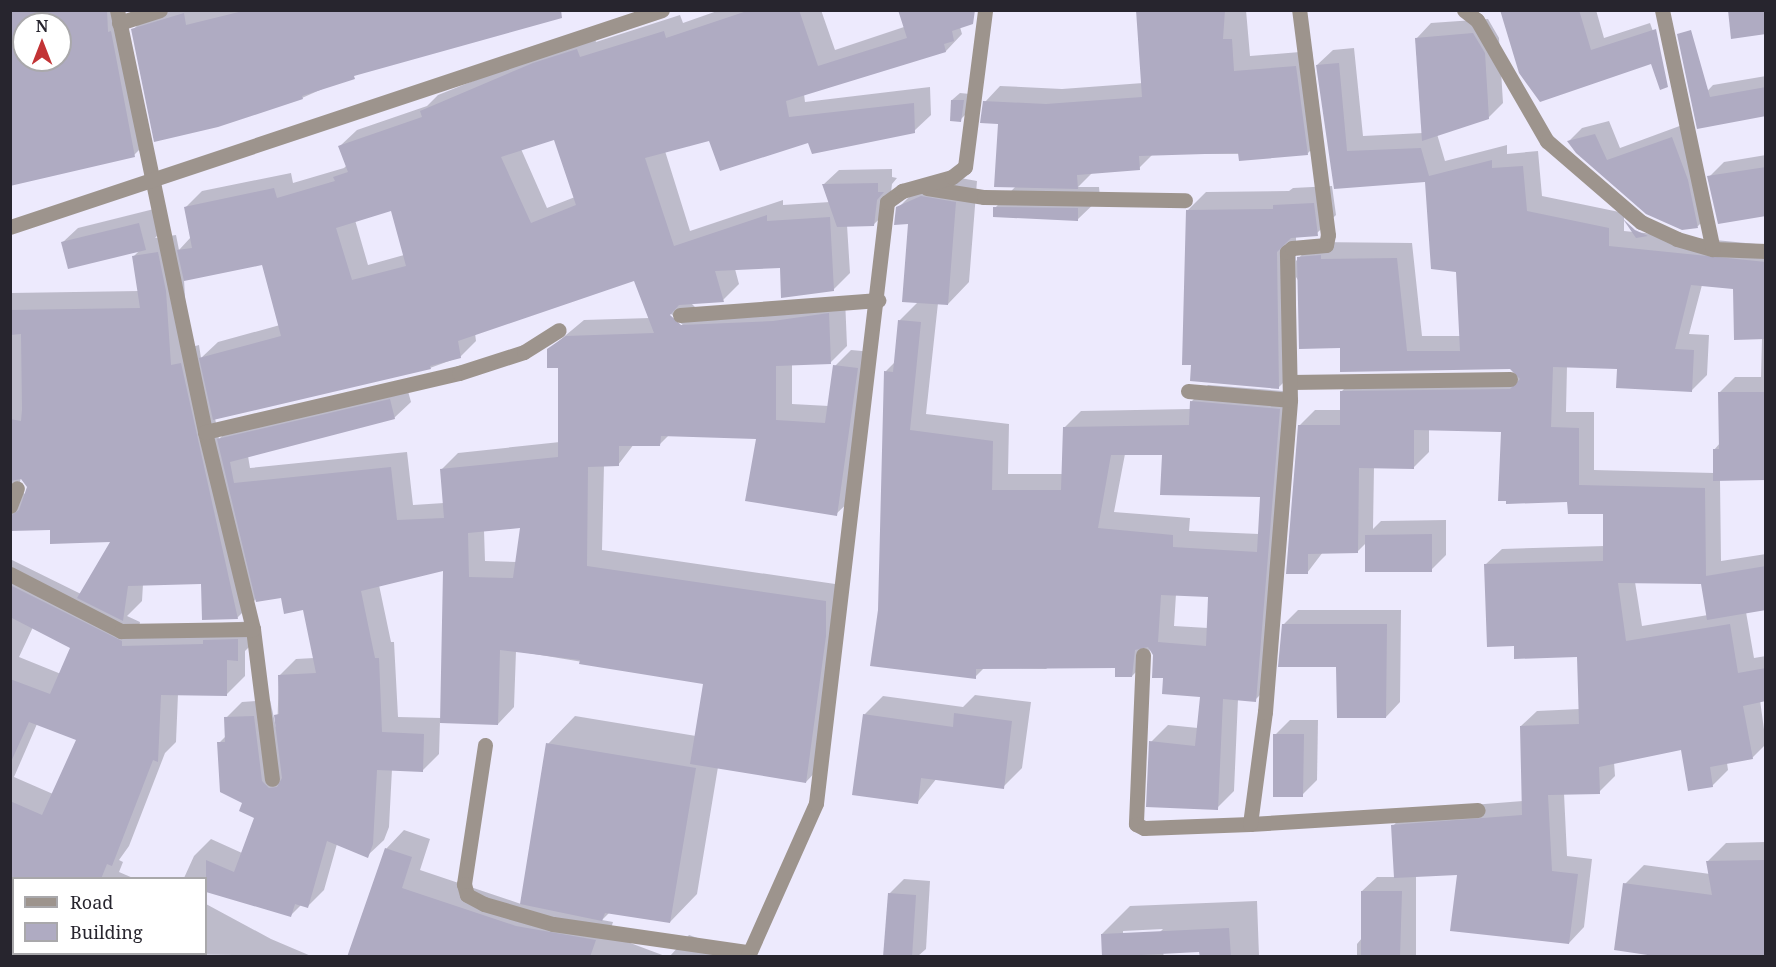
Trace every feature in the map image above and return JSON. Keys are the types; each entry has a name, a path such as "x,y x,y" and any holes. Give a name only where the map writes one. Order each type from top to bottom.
{"street":[{"path":"160,10 118,17 205,432 253,629 272,779"},
{"path":"10,227 662,10"},
{"path":"485,745 464,884 468,895 484,904 552,924 748,954 816,803 878,300 887,202 902,191 924,187 952,177 965,167 985,10"},
{"path":"1250,824 1264,712 1290,400 1287,252 1292,248 1326,244 1328,235 1299,10"},
{"path":"1464,10 1477,20 1547,141 1641,222 1677,239 1713,249 1766,251"},
{"path":"1662,10 1713,249"},
{"path":"924,187 984,197 1185,200"},
{"path":"680,315 878,300"},
{"path":"205,432 459,373 524,352 559,330"},
{"path":"1290,381 1510,379"},
{"path":"1188,391 1290,400"},
{"path":"10,506 16,488"},
{"path":"10,574 121,631 253,629"},
{"path":"1143,655 1136,824 1144,828 1478,810"}],"shaded area":[{"path":"11,914 12,955 96,956 11,956"}],"building":[{"path":"10,10 107,10 108,32 111,31 135,157 10,186"},
{"path":"247,10 561,10 562,18 354,76 355,79 302,96 303,99 218,127 154,142 131,29 184,13 186,25"},
{"path":"750,10 799,10 818,66 907,38 898,10 975,10 973,24 952,31 954,41 944,44 946,52 786,101 789,117 914,103 915,133 812,154 808,143 720,171 709,141 645,158 674,246 767,215 767,221 830,217 834,291 781,298 780,268 715,271 724,302 679,305 670,315 681,325 773,321 829,313 831,364 776,366 776,420 825,423 833,365 858,368 837,516 745,501 756,439 661,436 660,446 619,446 619,466 588,467 587,566 826,601 826,636 806,783 690,764 703,684 579,664 580,660 500,650 498,725 440,723 443,571 361,591 375,658 379,658 382,732 424,734 423,772 377,770 373,844 368,858 327,841 308,908 295,904 291,917 207,892 206,860 234,872 254,818 239,811 242,803 220,792 217,742 225,742 224,717 254,716 262,781 269,788 277,787 282,778 274,715 279,714 278,675 316,673 303,610 284,614 281,598 256,602 217,439 390,399 395,419 230,462 234,483 391,467 397,520 444,518 440,469 558,457 558,368 547,368 547,349 566,336 654,333 634,281 458,341 461,358 430,366 431,369 213,420 199,358 281,336 262,265 184,281 177,250 192,248 184,207 274,188 277,198 335,181 333,177 348,172 338,146 422,117 420,111 533,63 577,49 580,57 664,31 666,38","holes":["554,140 576,205 531,223 501,157","391,211 406,266 352,280 336,228","520,528 513,578 469,577 468,533"]},
{"path":"1136,10 1225,10 1223,39 1232,39 1234,71 1296,66 1308,155 1239,161 1238,153 1139,156 1140,170 1077,175 1078,189 994,187 998,124 980,123 983,101 1046,104 1142,97"},
{"path":"1500,10 1579,10 1591,50 1656,29 1668,87 1660,90 1651,64 1540,102 1519,73"},
{"path":"1728,10 1766,10 1766,34 1731,39"},
{"path":"1691,30 1710,97 1766,87 1766,116 1697,129 1677,34"},
{"path":"1473,33 1485,53 1489,119 1422,141 1415,38"},
{"path":"1339,63 1347,151 1421,148 1429,176 1492,160 1492,168 1523,166 1527,211 1609,228 1609,246 1766,262 1766,339 1734,340 1733,289 1691,285 1675,349 1694,350 1692,392 1616,388 1617,369 1553,367 1551,427 1579,428 1579,485 1705,488 1706,576 1766,566 1766,610 1707,620 1701,584 1618,583 1626,641 1730,624 1738,673 1766,668 1766,701 1743,706 1753,759 1710,767 1713,787 1688,791 1681,750 1599,767 1600,794 1548,795 1552,871 1578,874 1569,944 1450,931 1457,875 1394,878 1391,825 1522,815 1520,726 1579,724 1577,657 1514,659 1514,646 1487,647 1484,564 1603,561 1603,514 1568,514 1567,502 1506,504 1506,501 1498,501 1501,432 1414,430 1414,469 1359,468 1358,553 1308,554 1308,574 1286,574 1298,425 1340,425 1340,391 1510,389 1520,379 1510,369 1340,372 1340,348 1299,349 1297,257 1321,255 1321,259 1397,258 1407,351 1460,351 1456,272 1431,269 1425,182 1334,189 1316,65"},
{"path":"951,100 964,100 961,122 950,121"},
{"path":"1595,134 1607,160 1672,137 1688,180 1698,228 1682,230 1646,214 1576,153 1567,141"},
{"path":"1766,167 1766,216 1718,224 1707,176"},
{"path":"878,183 878,192 884,192 877,200 874,226 837,227 822,184"},
{"path":"921,196 956,202 948,305 902,302 908,224 894,225 896,207"},
{"path":"1314,203 1318,236 1291,238 1277,252 1279,389 1190,381 1191,365 1182,365 1186,210 1273,209 1273,205"},
{"path":"993,207 1078,208 1078,221 993,217"},
{"path":"1623,219 1635,230 1648,236 1636,238"},
{"path":"139,223 146,250 68,269 61,242"},
{"path":"158,252 166,291 171,365 181,363 238,619 202,620 201,584 128,586 123,621 77,598 110,542 50,544 50,530 10,531 10,516 19,510 27,487 21,479 10,481 10,419 21,421 22,410 21,334 10,335 10,310 140,308 132,256"},
{"path":"898,320 921,322 910,430 993,441 992,490 1061,490 1063,427 1189,425 1190,401 1280,409 1256,702 1223,699 1218,810 1146,807 1149,741 1195,746 1200,697 1162,694 1163,678 1152,678 1153,655 1148,647 1135,650 1132,677 1115,677 1115,668 976,669 976,679 870,666 878,610 884,371 893,372","holes":["1111,455 1162,455 1160,495 1260,497 1257,552 1173,547 1173,535 1098,528","1161,595 1208,597 1206,646 1158,642"]},
{"path":"1718,392 1766,392 1766,480 1713,481 1713,449 1719,449"},
{"path":"1432,534 1432,572 1365,572 1365,535"},
{"path":"10,585 122,641 122,646 203,644 203,640 238,639 238,661 227,660 227,696 161,695 158,762 153,760 112,866 107,864 102,877 12,877 10,879 10,801 42,815 76,740 29,722 10,764 10,679 50,694 70,648 10,617"},
{"path":"1282,624 1387,624 1386,718 1337,718 1336,667 1278,667"},
{"path":"954,713 1012,721 1004,789 921,778 918,804 852,795 863,714 953,727"},
{"path":"1273,734 1304,734 1303,797 1273,797"},
{"path":"546,743 696,768 670,923 605,913 602,921 520,904"},
{"path":"385,848 412,857 402,888 516,926 596,940 590,957 347,957"},
{"path":"1766,860 1766,957 1661,957 1614,950 1623,883 1712,895 1706,861"},
{"path":"1361,891 1402,891 1400,957 1361,957"},
{"path":"888,893 916,895 912,957 883,957"},
{"path":"1229,928 1231,957 1200,957 1199,952 1102,957 1101,934"}]}
